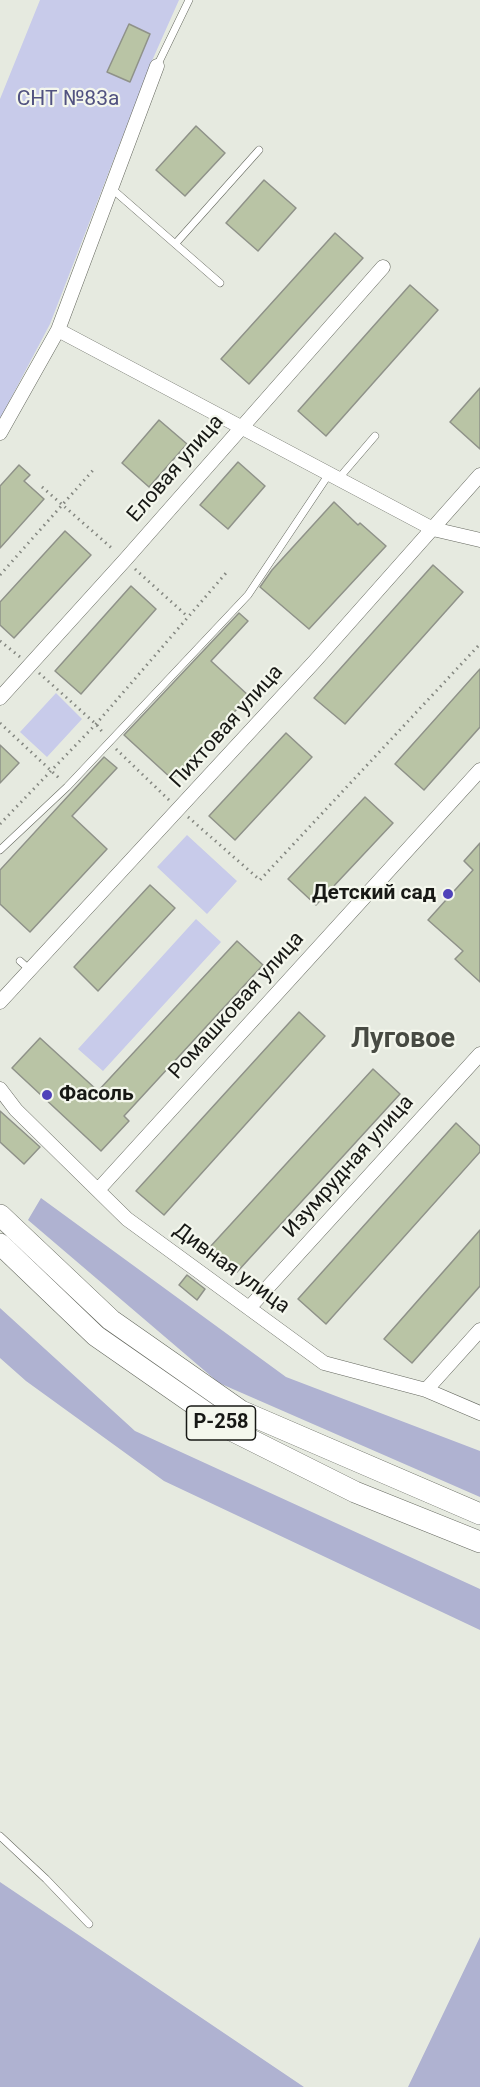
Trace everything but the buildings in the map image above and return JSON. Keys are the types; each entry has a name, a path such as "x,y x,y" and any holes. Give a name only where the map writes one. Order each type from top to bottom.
{"main road":[{"path":"0,1215 111,1320 241,1411 480,1514"},
{"name":"Р-258","path":"0,1244 96,1336 231,1430 355,1492 480,1542"}],"street":[{"path":"0,433 58,330 157,66"},
{"name":"Еловая улица","path":"0,698 383,267"},
{"path":"58,330 433,529 480,540"},
{"name":"Пихтовая улица","path":"0,1002 25,965 180,810 480,476"},
{"name":"Ромашковая улица","path":"98,1190 480,770"},
{"name":"Изумрудная улица","path":"249,1308 480,1054"},
{"name":"Дивная улица","path":"0,1089 16,1110 127,1218 324,1363 426,1390 480,1413"},
{"path":"426,1390 480,1330"}],"lane":[{"path":"157,66 189,0"},
{"path":"176,243 259,150"},
{"path":"110,187 220,283"},
{"path":"0,850 67,787 248,595 334,476 375,436"},
{"path":"0,1836 89,1924"}],"path":[{"path":"0,575 95,468"},
{"path":"0,824 96,724 226,573"},
{"path":"0,640 96,724 109,741 180,810 260,880 480,644"},
{"path":"0,723 52,769 67,787"}],"green space":[{"name":"СНТ №83а","path":"40,0 179,0 151,63 50,324 0,419 0,99"},
{"path":"56,693 82,719 47,757 20,732"},
{"path":"187,835 237,881 207,914 157,867"},
{"path":"196,919 221,942 103,1071 78,1049"}],"shaded area":[{"path":"41,1198 286,1377 480,1451 480,1497 219,1383 28,1220"},
{"path":"0,1308 135,1431 480,1589 480,1630 164,1481 26,1381 0,1358"},
{"path":"0,1882 304,2087 0,2087"},
{"path":"480,1937 480,2087 408,2087"}],"place":[{"name":"Детский сад","path":"448,894"},
{"name":"Фасоль","path":"47,1095"}],"district":[{"name":"Луговое","path":"403,1040"}]}
